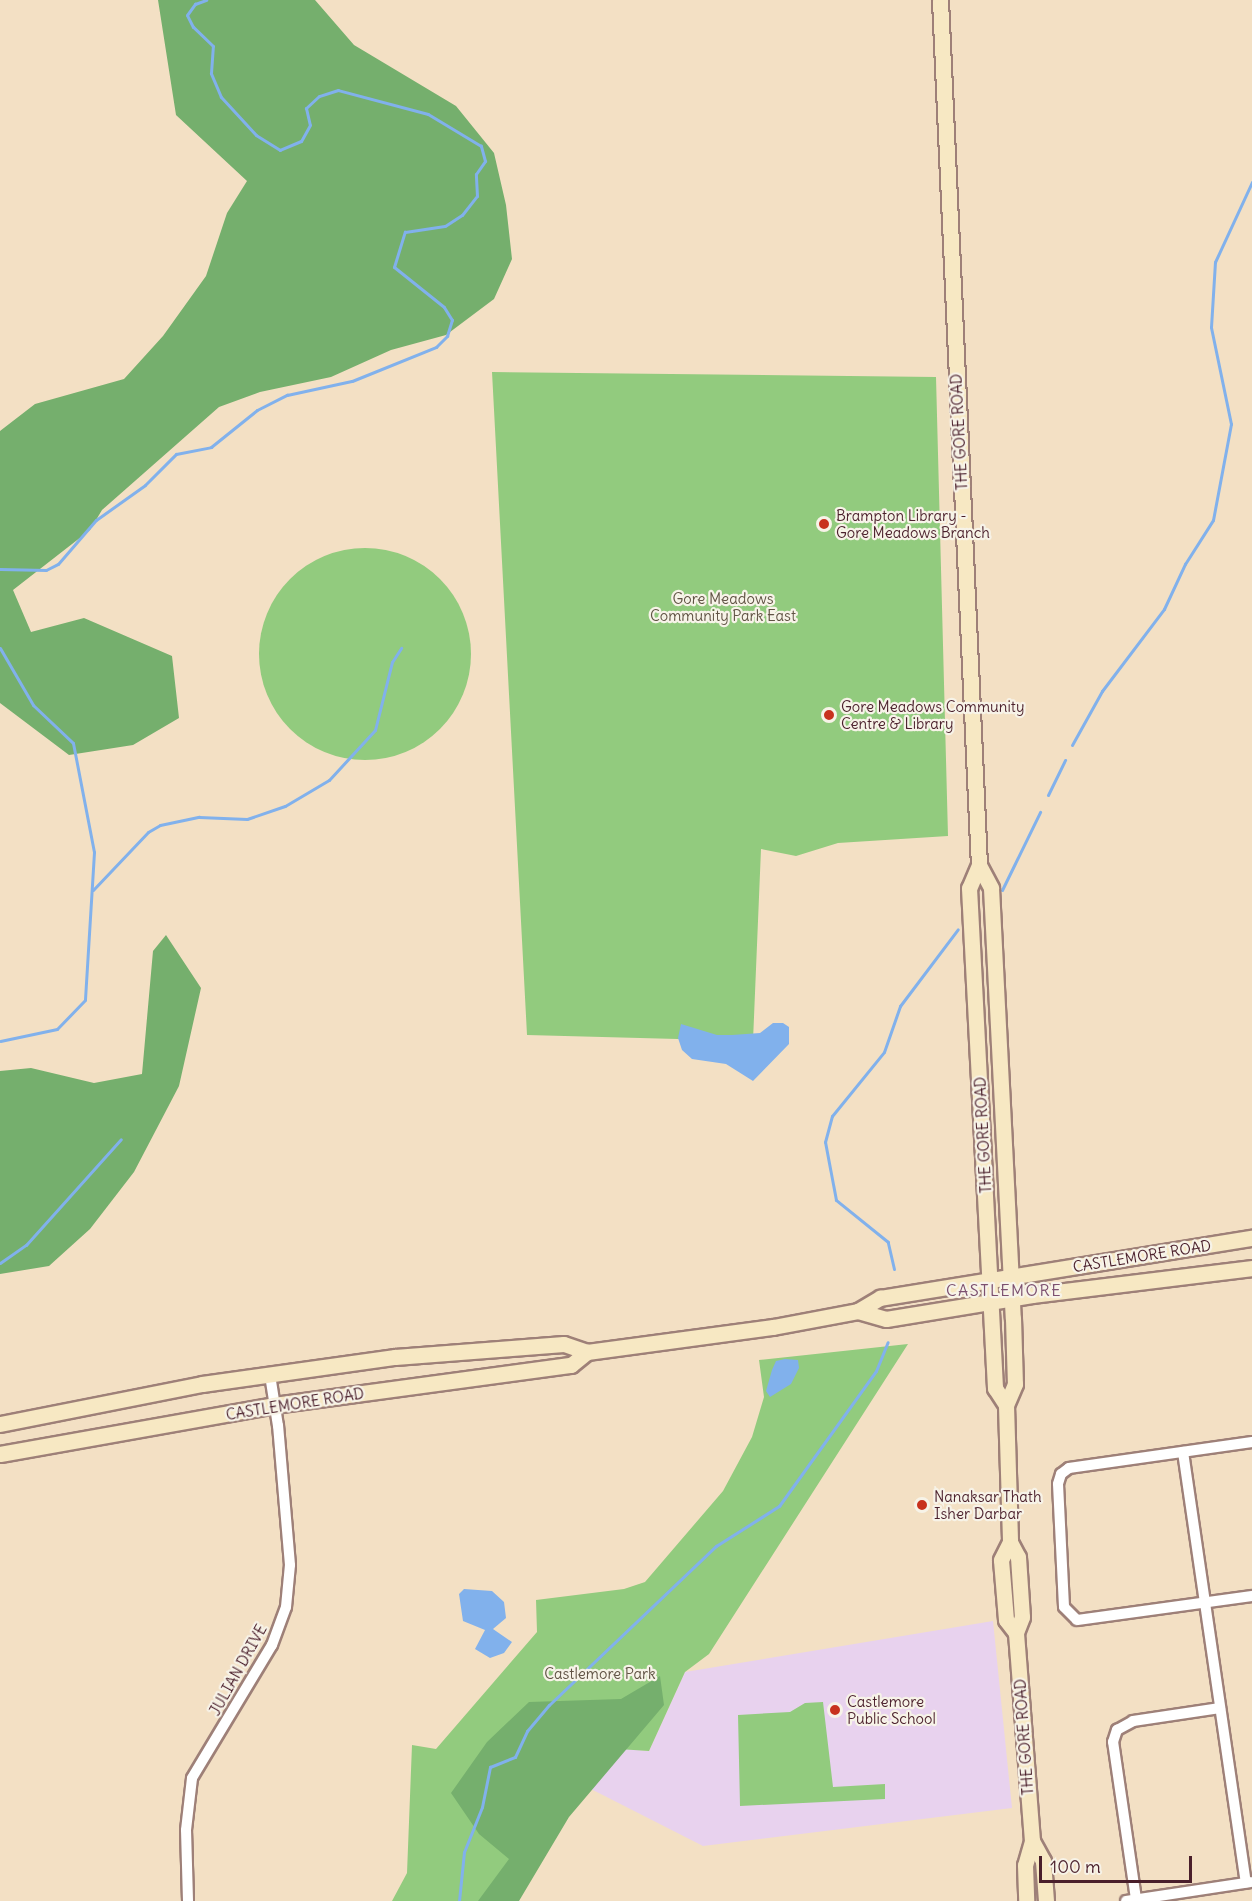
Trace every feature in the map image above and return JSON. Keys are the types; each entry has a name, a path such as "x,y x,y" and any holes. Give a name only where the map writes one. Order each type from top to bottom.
{"main road":[{"name":"THE GORE ROAD","path":"940,0 980,865 991,888 1012,1299 1015,1384 1006,1405 1010,1542 1018,1557 1022,1617 1016,1633 1032,1841 1025,1865 1026,1901"},
{"name":"THE GORE ROAD","path":"980,865 969,888 995,1388 1006,1405"},
{"path":"974,963 995,962"},
{"name":"CASTLEMORE ROAD","path":"0,1424 202,1384 395,1357 564,1344 587,1352 718,1335 858,1311 880,1298 1252,1238"},
{"name":"CASTLEMORE ROAD","path":"858,1311 886,1318 1252,1268"},
{"name":"CASTLEMORE ROAD","path":"0,1454 274,1405 571,1365 587,1352"},
{"name":"THE GORE ROAD","path":"1032,1841 1043,1861 1046,1901"}],"street":[{"name":"JULIAN DRIVE","path":"188,1901 186,1830 192,1778 272,1645 286,1607 290,1565 270,1375"},
{"path":"1252,1443 1070,1468 1061,1474 1058,1484 1064,1607 1077,1620 1252,1596"},
{"path":"1182,1452 1220,1708 1249,1882 1131,1900 1113,1742 1117,1730 1133,1721 1220,1708"}],"shaded area":[{"name":"Castlemore Public School","path":"993,1621 1012,1808 703,1846 587,1787 619,1748 649,1751 685,1672"}],"green space":[{"path":"158,0 315,0 354,45 456,106 494,153 506,205 512,259 494,299 446,335 391,350 331,377 260,392 219,407 102,510 90,530 13,590 31,632 84,618 172,656 179,718 133,745 69,755 0,703 0,431 35,404 124,379 163,336 206,276 227,213 247,181 176,115"},
{"name":"Gore Meadows Community Park East","path":"492,372 936,377 948,836 838,843 796,856 761,849 753,1041 527,1035"},
{"path":"365,548 386,550 406,556 424,566 440,579 453,595 463,613 469,633 471,654 469,675 463,695 453,713 440,729 424,742 406,752 386,758 365,760 344,758 324,752 306,742 290,729 277,713 267,695 261,675 259,654 261,633 267,613 277,595 290,579 306,566 324,556 344,550"},
{"path":"166,935 201,988 179,1086 134,1172 90,1229 49,1266 0,1274 0,1071 31,1068 94,1083 142,1074 153,951"},
{"name":"Castlemore Park","path":"908,1344 709,1654 685,1672 649,1751 618,1749 587,1787 512,1901 392,1901 407,1873 412,1745 436,1749 537,1632 536,1600 624,1589 645,1582 723,1491 752,1437 764,1397 759,1360"},
{"path":"660,1676 664,1705 569,1817 519,1901 478,1901 509,1859 479,1834 451,1793 487,1742 529,1702 621,1699"},
{"path":"823,1702 833,1787 885,1784 885,1799 740,1806 738,1715 790,1712 805,1703"}],"water":[{"path":"773,1023 783,1023 789,1027 789,1044 753,1081 726,1064 692,1059 682,1050 678,1038 681,1024 717,1035 732,1035 760,1033"},
{"path":"798,1360 799,1368 791,1384 770,1397 766,1391 772,1370 776,1361"},
{"path":"464,1589 492,1591 504,1602 506,1618 493,1629 512,1642 504,1653 490,1658 475,1649 485,1630 463,1621 459,1594"}],"waterway":[{"path":"0,569 46,570 58,564 96,520 145,485 176,454 211,447 257,410 287,395 352,381 436,347 447,336 452,320 444,307 394,267 405,232 445,226 462,215 477,196 476,174 485,161 481,146 428,114 338,90 319,96 306,108 310,125 301,141 280,150 256,135 221,97 211,73 213,46 193,27 187,15 195,4 206,0"},
{"path":"1072,745 1102,691 1164,609 1185,564 1213,520 1231,424 1211,327 1215,262 1252,182"},
{"path":"0,648 33,705 73,743 94,852 85,1000 57,1029 0,1041"},
{"path":"93,890 148,832 160,825 199,817 247,819 285,806 329,780 375,730 392,662 401,648"},
{"path":"1048,795 1065,760"},
{"path":"1002,890 1040,812"},
{"path":"894,1269 888,1242 836,1200 825,1142 832,1116 884,1052 900,1006 958,929"},
{"path":"0,1263 26,1245 121,1139"},
{"path":"459,1901 464,1852 482,1807 490,1767 515,1757 527,1731 549,1705 716,1546 779,1506 876,1371 888,1342"}],"place":[{"name":"Brampton Library - Gore Meadows Branch","path":"824,524"},
{"name":"Gore Meadows Community Centre & Library","path":"829,715"},
{"name":"Nanaksar Thath Isher Darbar","path":"922,1505"},
{"name":"Castlemore Public School","path":"835,1710"}],"district":[{"name":"CASTLEMORE","path":"1004,1290"}]}
